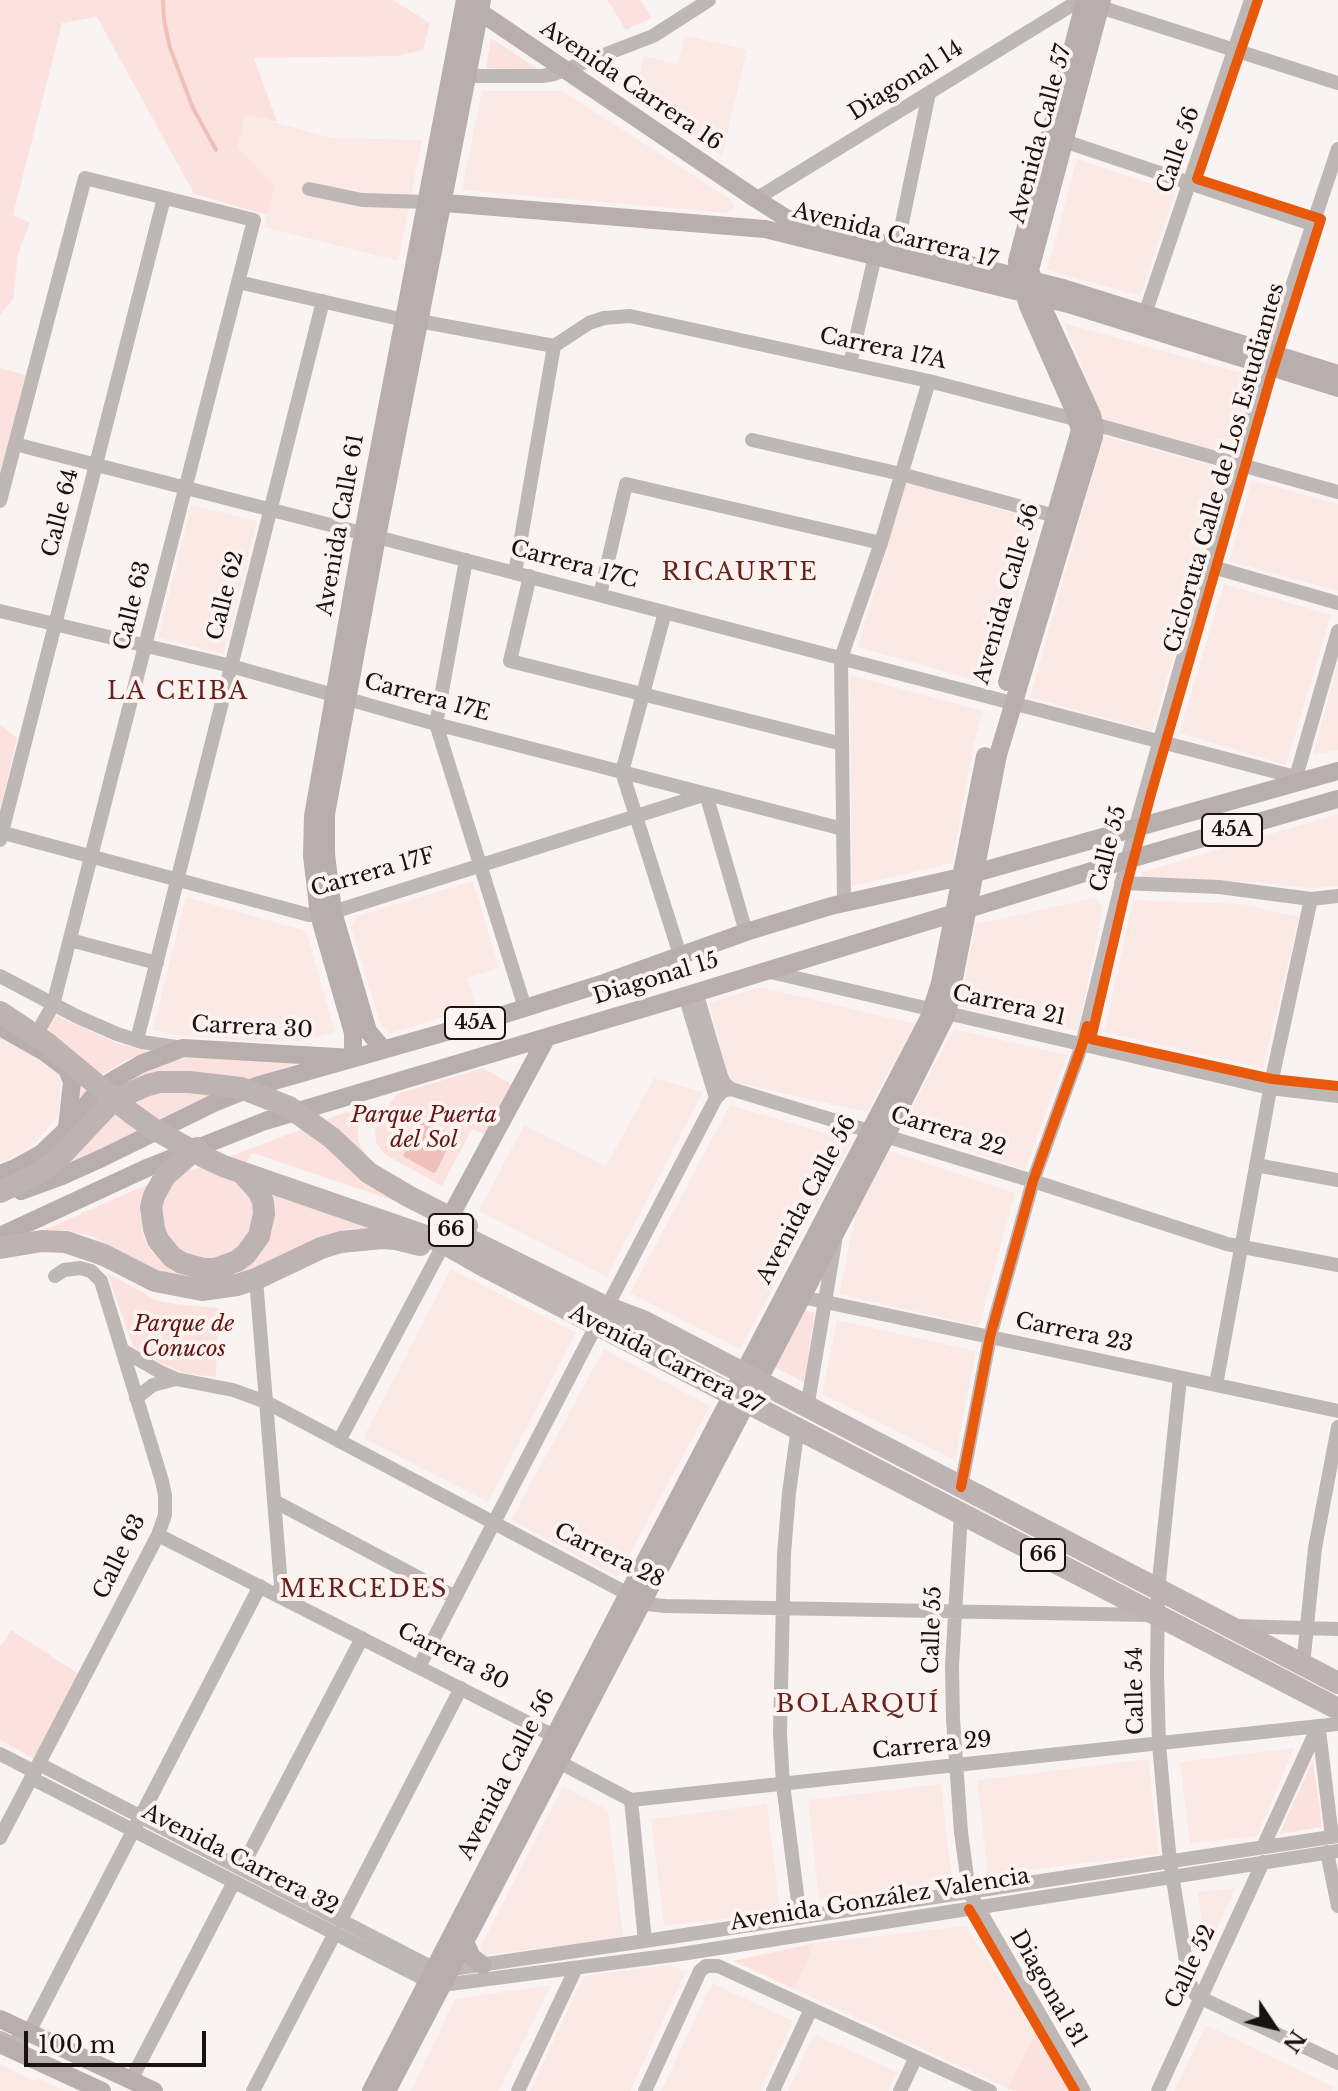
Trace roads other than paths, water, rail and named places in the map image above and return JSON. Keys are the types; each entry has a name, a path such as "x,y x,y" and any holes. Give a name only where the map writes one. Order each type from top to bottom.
{"highway":[{"name":"Avenida Carrera 27","path":"5,1012 131,1113 202,1156 431,1221 606,1307 643,1321 745,1388"},
{"path":"0,1194 35,1175 66,1152 100,1114 118,1098 137,1088 167,1082 241,1088 289,1107 332,1138 377,1178 611,1299 643,1321"},
{"path":"197,1148 165,1176 151,1207 158,1240 172,1257 182,1263 215,1269 237,1261 259,1236 263,1202 246,1166"},
{"name":"Avenida Carrera 27","path":"246,1166 432,1237 597,1324 961,1487 1338,1683"},
{"path":"0,1184 35,1175"},
{"path":"0,1248 37,1241 66,1242 93,1250 155,1281 191,1288 219,1289 256,1279 321,1248 355,1240 396,1239 482,1265"},
{"name":"Avenida Carrera 27","path":"802,1417 961,1513 1338,1709"}],"main road":[{"name":"Avenida Calle 57","path":"1029,287 1033,256 1064,141 1091,1"},
{"name":"Avenida Calle 57","path":"1029,287 1017,267 1019,251 1091,1"},
{"name":"Avenida Carrera 16","path":"470,3 759,202"},
{"name":"Avenida Calle 61","path":"434,202 467,76 470,3"},
{"name":"Avenida Calle 61","path":"353,1058 353,1033 326,913 326,814 341,697 470,3"},
{"name":"Avenida Carrera 17","path":"434,202 752,227 1145,314 1268,358 1338,388"},
{"name":"Avenida Carrera 17","path":"759,202 797,222 897,247 1268,358 1338,374"},
{"path":"752,227 761,217 759,202"},
{"name":"Avenida Calle 56","path":"387,2091 554,1736 635,1598 940,1012 940,983 962,910 1007,702 1055,516 1080,427 1086,421 1089,409 1029,287"},
{"name":"Avenida Calle 56","path":"1007,702 1094,437 1086,421"},
{"name":"Diagonal 15","path":"0,1194 62,1176 234,1095 293,1074 525,1008 614,980 746,932 844,903 968,875 1338,771"},
{"name":"Diagonal 15","path":"0,1236 149,1167 284,1115 1338,799"},
{"name":"Avenida Calle 61","path":"326,913 368,1031 383,1049"},
{"path":"5,1012 30,1044 70,1074 72,1082 66,1130"},
{"path":"450,1217 547,1037"},
{"name":"Carrera 30","path":"0,1174 42,1153 110,1082 141,1064 183,1048 353,1058"},
{"name":"Avenida Calle 56","path":"745,1388 802,1297 837,1229 878,1133"},
{"name":"Avenida Calle 56","path":"371,2091 439,1976 465,1942 559,1762 635,1598"},
{"path":"465,1942 472,1957 483,1965"},
{"path":"0,2019 11,2039 102,2091"},
{"path":"11,2039 131,2080 154,2091"}],"street":[{"path":"467,76 542,76 566,70 662,31 709,0"},
{"name":"Calle 56","path":"1145,314 1251,0"},
{"path":"1091,1 1338,83"},
{"name":"Diagonal 14","path":"759,202 929,93 1091,1"},
{"path":"591,88 593,73 601,56"},
{"path":"897,247 929,93"},
{"path":"1064,141 1312,224"},
{"name":"Calle 55","path":"961,1487 990,1337 1033,1181 1082,1045 1135,829 1237,464 1268,358 1338,149"},
{"path":"0,501 85,178 164,198"},
{"path":"309,189 362,200 434,202"},
{"name":"Calle 63","path":"30,1044 53,1005 254,220 164,198"},
{"name":"Calle 64","path":"1,835 164,198"},
{"path":"850,364 875,256"},
{"path":"238,282 411,320 554,346 510,661 842,744"},
{"name":"Calle 62","path":"137,1040 323,301"},
{"name":"Carrera 17A","path":"554,346 589,323 604,318 630,316 929,381 1086,421 1338,492"},
{"path":"844,903 841,658 881,543 929,381"},
{"path":"752,440 901,474 1055,516"},
{"name":"Carrera 17C","path":"15,444 1299,780"},
{"path":"600,595 626,484 881,543"},
{"path":"466,560 436,724 525,1008"},
{"path":"1209,566 1338,603"},
{"name":"Carrera 17E","path":"0,611 231,666 436,724 843,829"},
{"path":"665,612 622,772 680,955"},
{"path":"1299,780 1338,631"},
{"path":"706,794 746,932"},
{"name":"Carrera 17F","path":"1,835 92,856 309,915 326,913 706,794"},
{"path":"1121,883 1219,887 1311,899 1338,896"},
{"path":"1216,1385 1270,1088 1311,899"},
{"path":"70,940 157,963"},
{"name":"Carrera 21","path":"766,971 1270,1088 1338,1096"},
{"path":"0,976 96,1026 137,1040 183,1048"},
{"path":"691,994 721,1076 731,1089"},
{"path":"691,994 716,1098"},
{"path":"611,1299 716,1098 723,1091 731,1089"},
{"name":"Carrera 22","path":"731,1089 1216,1240 1338,1265"},
{"path":"1256,1165 1338,1180"},
{"path":"800,1918 783,1784 780,1734 782,1608 789,1493 837,1229"},
{"path":"339,1441 440,1251"},
{"name":"Calle 63","path":"0,1838 158,1535 165,1515 165,1495 104,1289 95,1274 80,1268 64,1270 55,1276"},
{"path":"256,1279 282,1598"},
{"name":"Carrera 23","path":"802,1297 1338,1411"},
{"path":"419,1667 597,1324"},
{"name":"Carrera 28","path":"122,1350 176,1379 233,1390 266,1402 635,1598 665,1606 1158,1615"},
{"name":"Calle 54","path":"1180,1378 1158,1590 1159,1744 1171,1869 1189,1981 1195,1994 1201,1998"},
{"path":"136,1398 153,1385 176,1379"},
{"path":"1303,1665 1315,1548 1338,1427"},
{"path":"274,1501 455,1597"},
{"name":"Calle 55","path":"961,1513 952,1666 956,1765 969,1892"},
{"name":"Carrera 30","path":"158,1535 554,1736"},
{"path":"11,2039 137,1823 260,1586"},
{"path":"1228,1626 1338,1629"},
{"path":"131,2080 362,1638"},
{"path":"253,2091 461,1688"},
{"name":"Carrera 29","path":"631,1800 1338,1724"},
{"path":"1318,1727 1334,1844 1338,1906"},
{"name":"Calle 52","path":"1158,2091 1318,1727"},
{"name":"Avenida Carrera 32","path":"0,1754 439,1976"},
{"path":"559,1762 631,1800 645,1941"},
{"name":"Avenida González Valencia","path":"439,1976 483,1965 969,1892 1171,1869 1334,1844"},
{"name":"Avenida González Valencia","path":"439,1976 576,1968 681,1954 977,1907 1171,1869"},
{"name":"Diagonal 31","path":"969,1892 1084,2091"},
{"path":"725,1970 725,1956 735,1946"},
{"path":"681,1954 695,1962 700,1971"},
{"path":"645,2091 700,1971 711,1965 990,2091"},
{"path":"518,2091 576,1968"},
{"path":"1201,1998 1338,2063"},
{"path":"773,2091 811,2009"},
{"path":"900,2091 916,2057"}],"waterway":[{"path":"163,0 170,48 193,108 216,150"}],"district":[{"name":"RICAURTE","path":"740,573"},
{"name":"LA CEIBA","path":"178,692"},
{"name":"MERCEDES","path":"364,1590"},
{"name":"BOLARQUÍ","path":"858,1705"}],"park label":[{"name":"Parque Puerta del Sol","path":"424,1128"},
{"name":"Parque de Conucos","path":"184,1338"}]}
